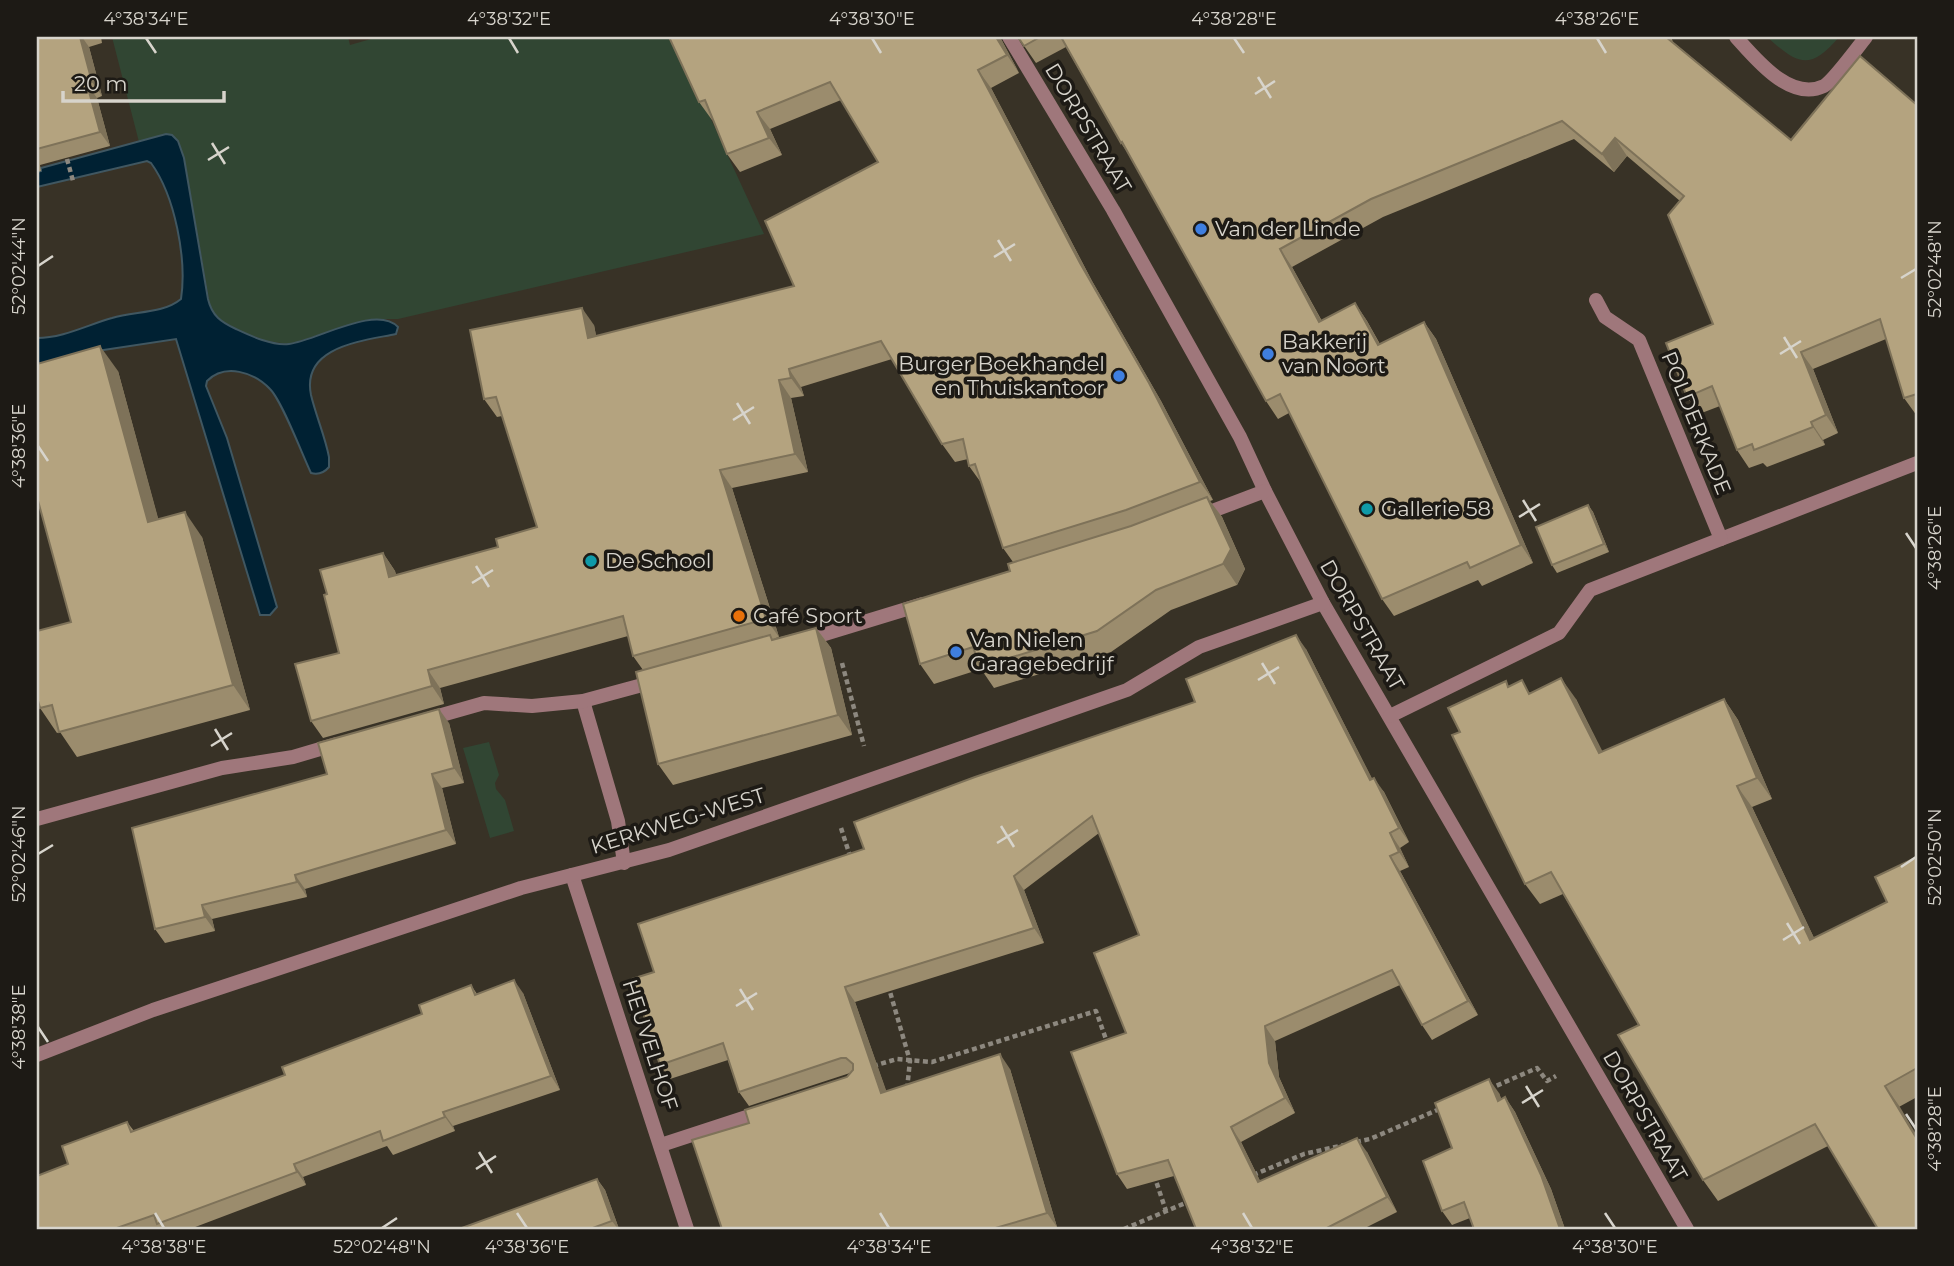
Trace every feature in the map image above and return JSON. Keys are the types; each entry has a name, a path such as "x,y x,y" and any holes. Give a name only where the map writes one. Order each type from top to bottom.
{"street":[{"name":"DORPSTRAAT","path":"1009,37 1126,234 1240,438 1323,603 1687,1229"},
{"path":"1736,37 1783,83 1803,91 1825,86 1866,37"},
{"name":"POLDERKADE","path":"1596,300 1605,317 1639,340 1721,539"},
{"path":"1390,716 1559,634 1590,590 1917,463"},
{"path":"1191,519 1265,491"},
{"path":"794,643 944,598"},
{"name":"KERKWEG-WEST","path":"37,1055 153,1010 521,888 624,863 1127,690 1199,647 1323,603"},
{"path":"408,724 484,703 532,706 583,701 675,676"},
{"path":"583,701 618,821 624,863"},
{"path":"37,819 222,768 293,757 357,739"},
{"name":"HEUVELHOF","path":"572,875 687,1229"},
{"path":"661,1145 777,1107"}],"path":[{"path":"67,159 73,181"},
{"path":"834,632 872,779"},
{"path":"830,794 854,871"},
{"path":"884,972 910,1061 907,1087 911,1100"},
{"path":"866,1068 897,1059 932,1062 1096,1011 1109,1049"},
{"path":"1486,1090 1537,1068 1547,1081 1587,1059"},
{"path":"1241,1180 1304,1154 1370,1139 1447,1106"},
{"path":"1153,1174 1166,1211"},
{"path":"1124,1229 1191,1201"}],"green space":[{"path":"112,37 348,37 350,45 378,37 673,37 764,234 398,319 370,319 289,344 267,341 215,317 211,310 184,158 178,141 172,135 139,142"},
{"path":"1767,37 1839,37 1820,55 1804,60 1787,54"},
{"path":"489,742 499,775 495,783 496,789 505,800 514,831 490,838 463,748"}],"water":[{"path":"166,134 172,135 178,141 184,158 208,299 212,310 222,321 255,337 282,344 301,341 361,321 388,321 398,327 396,334 352,343 337,349 315,366 310,379 311,395 329,457 329,467 321,473 311,473 275,395 263,383 248,374 231,371 214,375 207,381 206,386 227,438 277,607 270,615 260,615 176,339 77,354 37,368 37,338 56,336 112,318 157,310 174,304 181,299 182,266 173,210 151,163 147,161 37,187 37,172 41,171 41,168"}],"building":[{"path":"37,37 80,37 92,82 87,84 100,132 37,149"},
{"path":"669,37 996,37 1007,55 978,70 1200,482 1126,510 1003,548 975,464 969,466 963,439 942,444 881,341 789,369 791,378 779,380 795,454 720,470 766,619 633,656 623,616 428,670 432,686 311,721 295,664 339,653 320,570 383,553 389,577 498,547 496,539 537,527 496,397 484,399 470,330 582,308 588,338 794,286 765,221 878,162 830,82 757,112 769,138 727,154 705,100 699,102"},
{"path":"1018,37 1040,37 1024,46"},
{"path":"1061,37 1666,37 1791,140 1860,56 1917,105 1917,394 1904,398 1880,319 1801,352 1826,415 1811,422 1813,427 1754,450 1752,444 1737,450 1712,386 1687,397 1666,343 1713,324 1668,215 1684,196 1615,138 1602,154 1562,121 1371,199 1280,249 1319,322 1355,303 1378,345 1424,322 1521,545 1470,568 1467,562 1382,599 1280,394 1266,401"},
{"path":"100,346 148,522 185,512 233,685 59,732 52,705 40,708 37,697 37,631 71,622 37,497 37,364"},
{"path":"1207,497 1231,549 1223,564 1156,590 1097,631 980,667 973,647 920,664 903,604 1010,571 1008,564 1131,526"},
{"path":"1588,505 1604,544 1552,565 1536,527"},
{"path":"816,628 838,715 658,764 636,672 770,635 772,640"},
{"path":"1296,635 1370,780 1374,778 1399,828 1390,833 1399,852 1390,856 1468,1001 1422,1025 1392,970 1265,1026 1269,1063 1285,1098 1231,1127 1258,1182 1357,1138 1387,1197 1325,1229 1196,1229 1168,1160 1117,1174 1071,1052 1126,1033 1094,953 1139,935 1092,816 1014,876 1034,928 845,987 881,1093 1000,1054 1047,1213 992,1229 722,1229 692,1140 749,1123 745,1110 847,1077 853,1070 853,1064 846,1058 841,1058 739,1092 723,1043 660,1065 632,979 654,972 638,924 864,849 854,822 975,777 1195,702 1186,679"},
{"path":"1561,678 1599,753 1724,699 1757,778 1737,786 1810,940 1887,902 1875,877 1917,857 1917,1068 1885,1086 1917,1139 1917,1229 1878,1229 1815,1124 1703,1180 1618,1035 1639,1025 1551,872 1525,884 1452,735 1460,732 1448,708 1506,681 1508,687 1522,680 1529,694"},
{"path":"439,709 454,768 432,774 446,830 295,875 297,882 202,905 205,917 155,929 132,828 327,774 318,743"},
{"path":"514,980 551,1076 443,1112 445,1117 383,1141 380,1131 294,1164 297,1172 157,1224 154,1215 114,1229 37,1229 37,1176 68,1164 62,1146 127,1122 131,1132 285,1075 282,1067 422,1014 419,1005 471,985 475,995"},
{"path":"1489,1079 1498,1101 1505,1097 1541,1175 1560,1229 1474,1229 1464,1202 1442,1211 1423,1161 1452,1148 1435,1103"},
{"path":"597,1179 612,1221 590,1229 459,1229"}],"place":[{"name":"Van der Linde","path":"1201,229"},
{"name":"Bakkerij van Noort","path":"1268,354"},
{"name":"Burger Boekhandel en Thuiskantoor","path":"1119,376"},
{"name":"Gallerie 58","path":"1367,509"},
{"name":"De School","path":"591,561"},
{"name":"Café Sport","path":"739,616"},
{"name":"Van Nielen Garagebedrijf","path":"956,652"}]}
